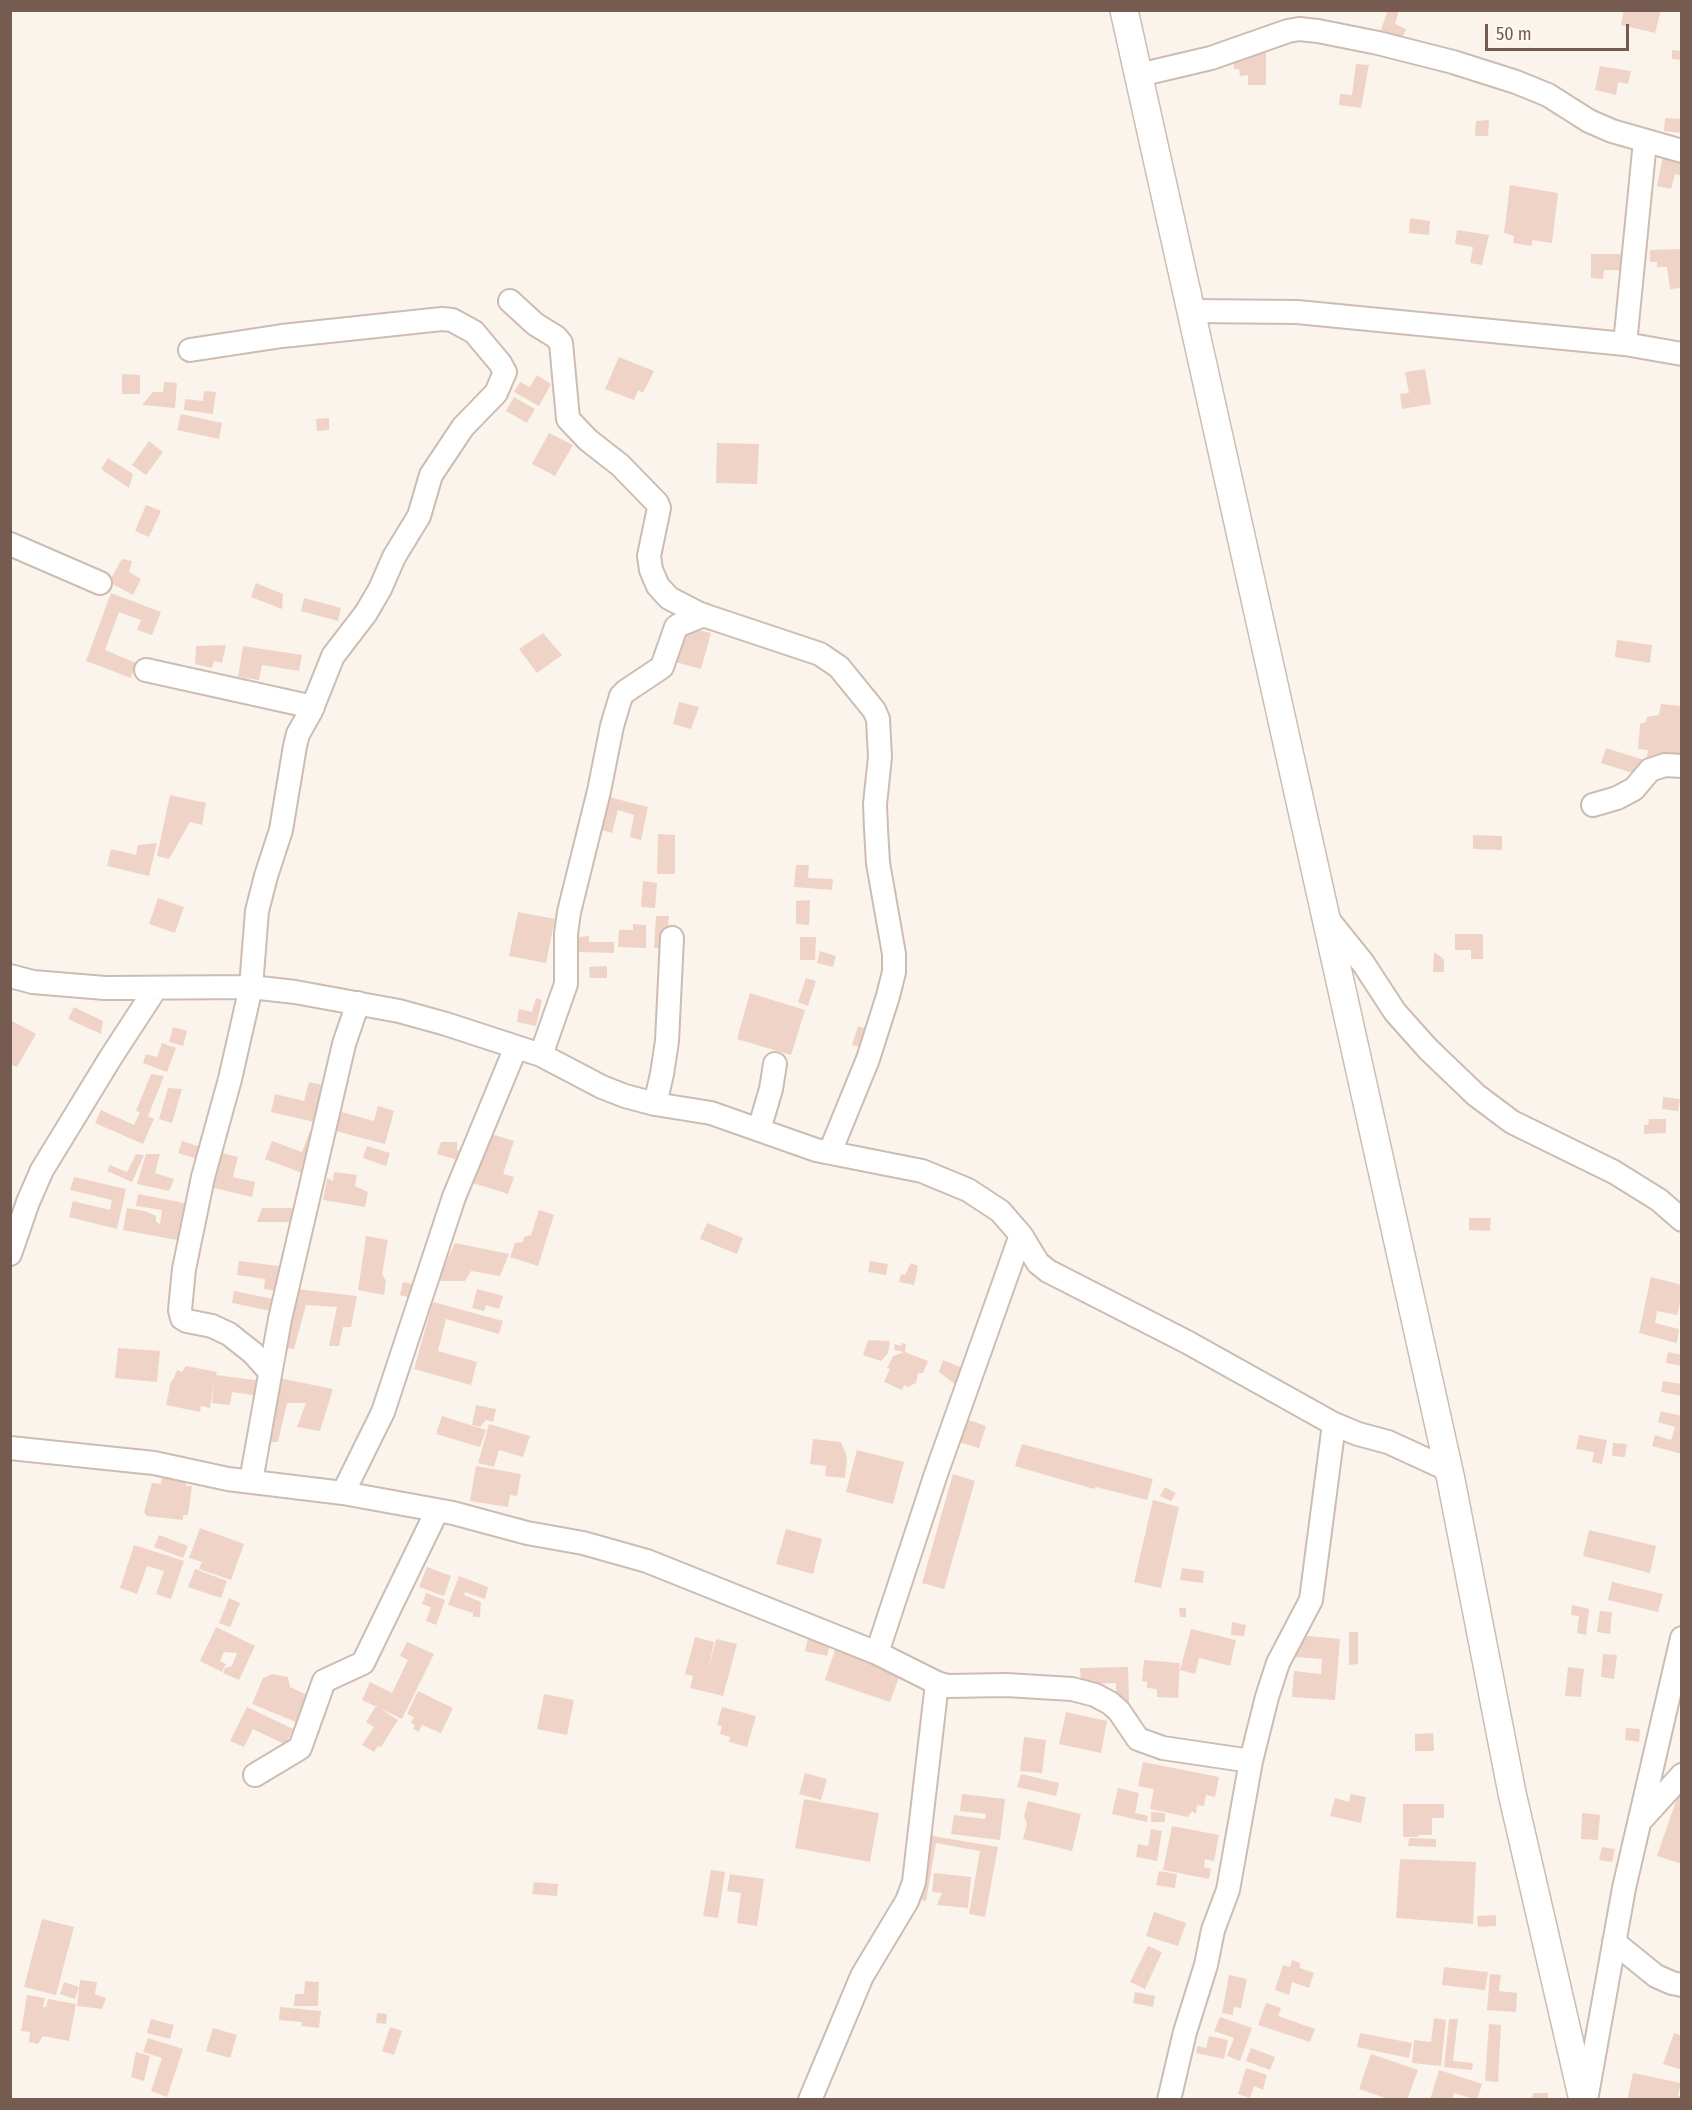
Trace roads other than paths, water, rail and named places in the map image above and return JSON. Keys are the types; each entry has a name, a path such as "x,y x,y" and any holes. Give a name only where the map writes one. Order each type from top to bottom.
{"street":[{"path":"1124,10 1449,1470 1512,1793 1584,2100"},
{"path":"1139,75 1211,58 1288,31 1299,29 1318,31 1389,45 1516,82 1548,95 1589,121 1645,141 1682,151"},
{"path":"1625,344 1645,141"},
{"path":"510,301 535,324 556,337 561,343 568,419 588,440 620,465 657,502 659,508 649,556 651,570 658,586 669,598 704,615 820,654 839,667 874,710 878,719 880,757 875,804 878,863 894,954 894,972 868,1059 830,1152"},
{"path":"1192,311 1297,312 1625,344 1682,354"},
{"path":"190,350 282,336 442,319 452,320 474,332 503,368 504,376 496,393 463,428 431,475 419,516 394,557 366,613 333,656 313,707 298,734 280,830 257,911 251,987 230,1079 203,1177 184,1269 180,1315 188,1321 212,1326 228,1334 253,1353 270,1372"},
{"path":"10,544 100,583"},
{"path":"541,1055 566,984 566,934 569,912 621,696 662,667 676,627 704,615"},
{"path":"146,670 313,707"},
{"path":"1593,805 1617,798 1634,789 1650,770 1665,765 1682,766"},
{"path":"1326,916 1363,963 1395,1012 1428,1049 1476,1095 1512,1122 1614,1172 1659,1200 1682,1220"},
{"path":"655,1104 667,1041 672,938"},
{"path":"10,976 64,986 105,988 251,987 358,1003 446,1024 541,1055 602,1087 655,1104 711,1113 780,1139 922,1171 968,1190 1000,1212 1021,1234 1038,1263 1048,1271 1186,1342 1334,1424 1358,1434 1388,1442 1449,1470"},
{"path":"10,1254 42,1170 156,988"},
{"path":"251,1481 280,1319 319,1143 344,1044 358,1003"},
{"path":"343,1493 383,1412 454,1197 516,1047"},
{"path":"759,1130 771,1089 775,1064"},
{"path":"877,1653 936,1474 1021,1234"},
{"path":"1169,2100 1185,2032 1206,1965 1213,1930 1228,1890 1251,1761 1278,1663 1311,1600 1334,1424"},
{"path":"10,1448 154,1463 228,1479 343,1493 437,1510 527,1533 583,1543 647,1561 877,1653 937,1683 948,1686 1006,1685 1080,1691 1095,1695 1110,1703 1119,1711 1138,1739 1163,1748 1251,1761"},
{"path":"255,1775 300,1748 324,1682 363,1663 437,1510"},
{"path":"1584,2100 1614,1942 1682,1638"},
{"path":"810,2100 862,1976 907,1901 914,1882 937,1683"},
{"path":"1640,1821 1682,1775"},
{"path":"1614,1942 1656,1976 1682,1985"}]}
